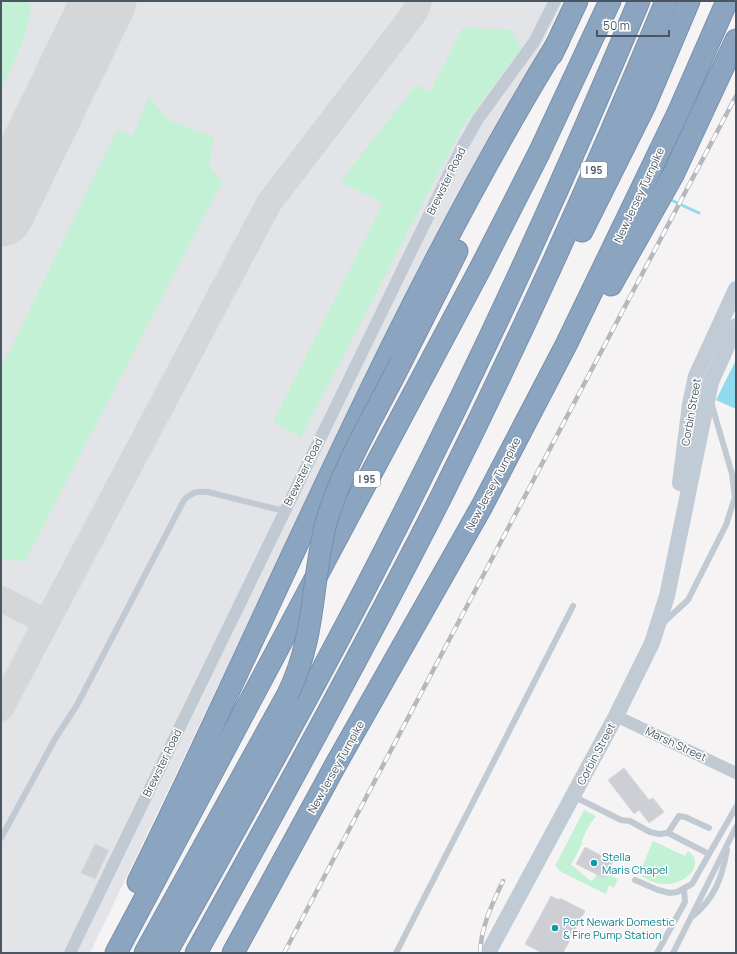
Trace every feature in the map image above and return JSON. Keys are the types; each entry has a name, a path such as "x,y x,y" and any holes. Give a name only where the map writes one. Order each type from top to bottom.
{"highway":[{"path":"145,953 288,694 302,661 307,643 323,540 332,505 342,479 539,85 578,1"},
{"name":"I 95","path":"116,953 481,266 539,153 610,1"},
{"name":"I 95","path":"166,953 336,643 454,411 564,177 639,1"},
{"name":"I 95","path":"196,953 294,776 396,584 460,458 518,337 614,127 666,1"},
{"path":"518,337 550,292 626,145 651,93 689,1"},
{"name":"New Jersey Turnpike","path":"233,953 336,764 482,506 567,343 668,134 727,1"},
{"path":"567,343 606,295 666,188 687,147 736,40"},
{"path":"103,953 207,740 310,515 380,368 453,228 533,82 558,42"}],"main road":[{"name":"Corbin Street","path":"678,544 678,500 694,383 708,348 736,289"},
{"name":"Corbin Street","path":"488,953 616,716 641,667 658,628 667,596 709,394 720,359 736,326"}],"street":[{"name":"Brewster Road","path":"70,953 469,133 530,48 555,1"},
{"name":"Marsh Street","path":"616,716 736,773"}],"lane":[{"path":"658,628 688,600 726,525 734,497 732,474 709,394"},
{"path":"1,838 55,739 77,705 184,500 190,494 197,491 208,492 284,511"},
{"path":"396,953 573,606"},
{"path":"573,796 621,820 630,821 650,832 659,834 668,833 709,854"},
{"path":"635,880 664,892 677,892 692,884 736,807"},
{"path":"668,833 679,816 685,816 709,828"},
{"path":"673,953 736,827"},
{"path":"690,918 704,907 722,876 728,842"},
{"path":"657,953 685,902 684,889"}],"shaded area":[{"path":"1,1 563,1 512,105 355,400 90,953 1,953"}],"green space":[{"path":"1,1 26,1 31,6 24,38 1,89"},
{"path":"463,27 512,30 518,44 522,47 462,128 301,437 273,422 383,203 340,182 416,85 430,92"},
{"path":"149,96 168,120 214,137 209,165 222,182 25,561 1,559 1,369 117,130 133,136"},
{"path":"584,810 596,816 590,824 581,842 583,842 571,865 592,881 597,874 606,874 618,879 614,888 609,885 606,894 563,873 555,866"},
{"path":"653,841 685,856 688,851 694,858 695,866 691,873 683,880 672,884 659,884 646,879 633,868 635,864 642,867"}],"water":[{"path":"736,360 736,409 716,400"}],"building":[{"path":"624,768 649,800 653,798 664,812 649,823 639,810 634,814 608,780"},
{"path":"95,844 109,850 95,879 81,873"},
{"name":"Stella Maris Chapel","path":"585,847 613,862 604,878 576,864"},
{"name":"Port Newark Domestic & Fire Pump Station","path":"551,896 559,900 560,898 585,911 563,953 542,953 525,944"}],"waterway":[{"path":"671,200 699,213"}],"taxiway":[{"path":"1,708 269,203 415,12 419,1"},
{"path":"1,197 8,200"},
{"path":"1,599 46,622"}],"runway":[{"path":"1,214 104,1"}],"railway":[{"path":"284,953 736,96"},
{"path":"480,953 482,934 491,907 503,881"}],"place":[{"name":"Stella Maris Chapel","path":"594,863"},
{"name":"Port Newark Domestic & Fire Pump Station","path":"555,928"}]}
